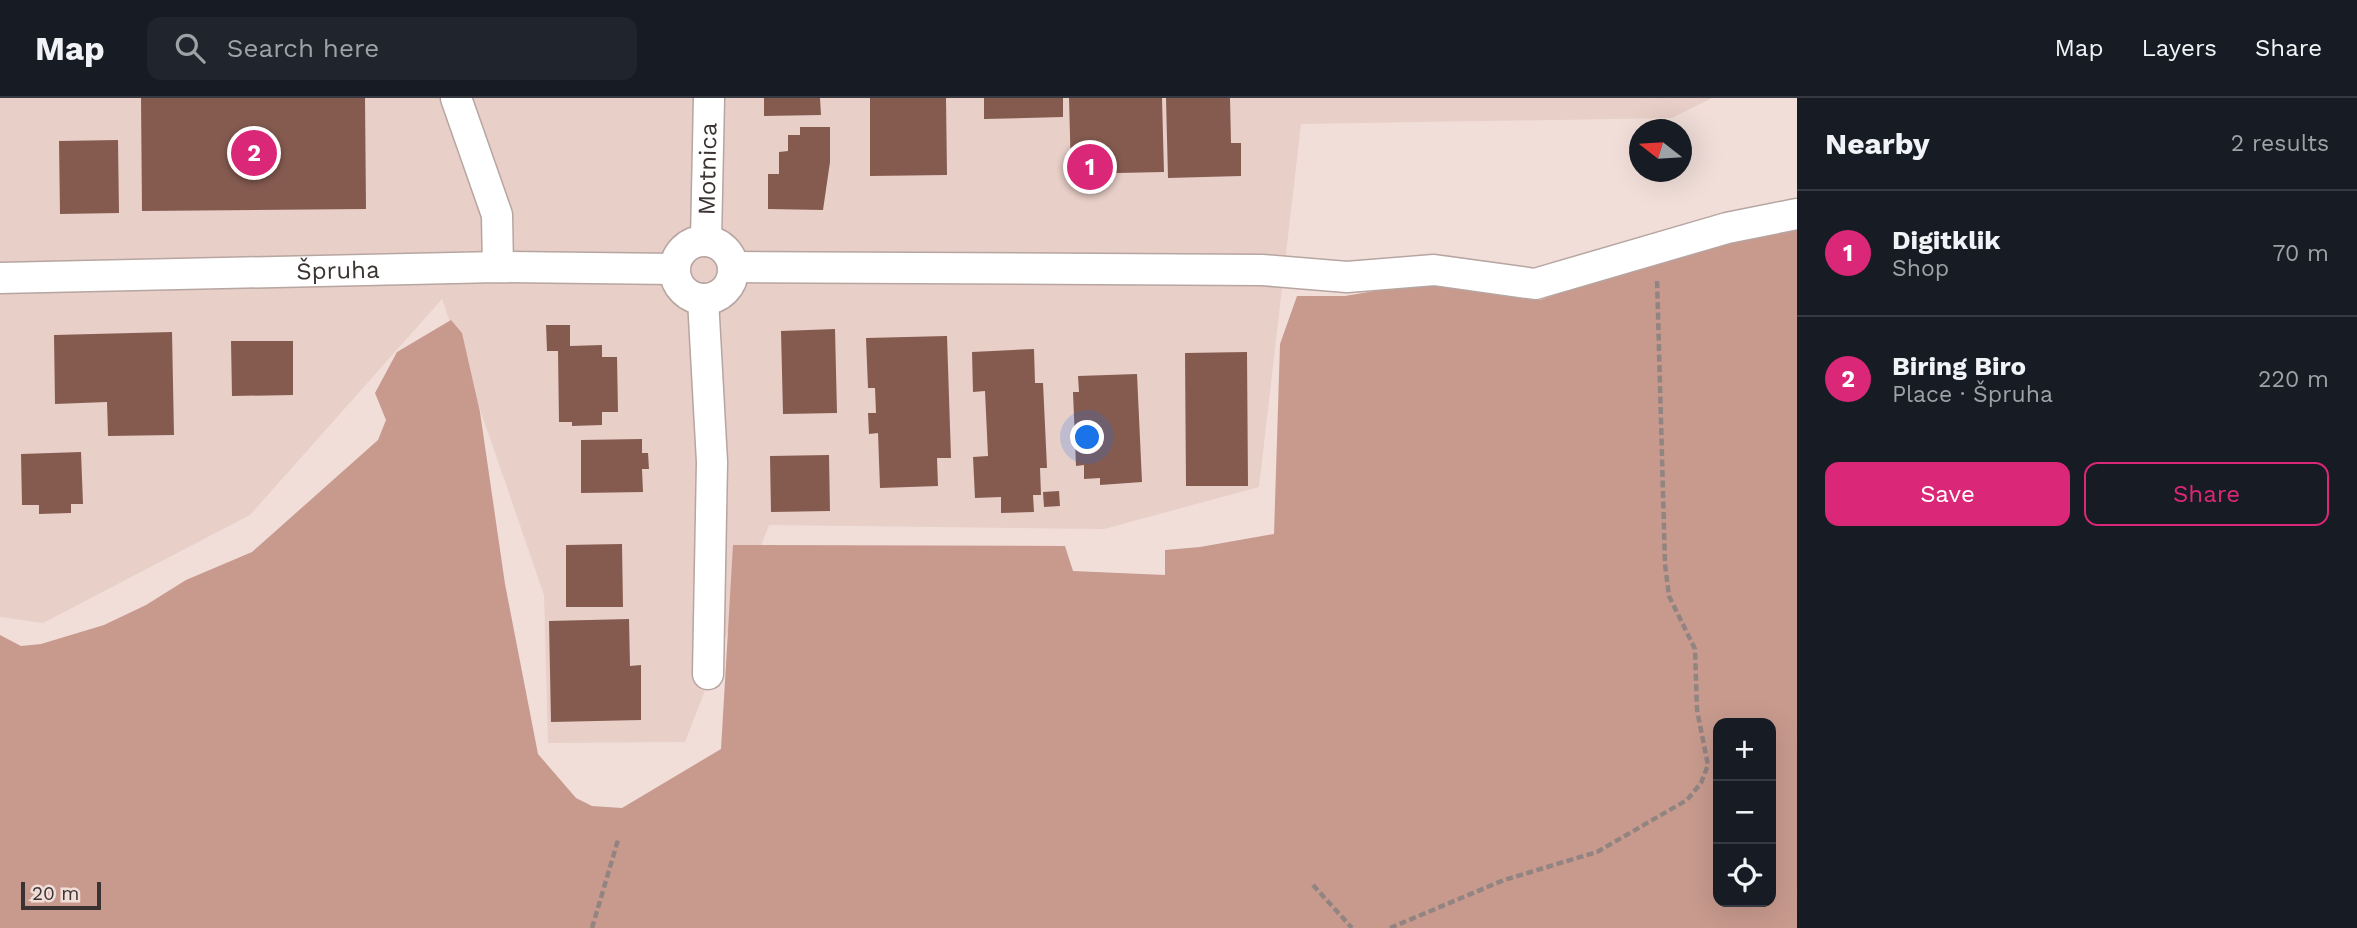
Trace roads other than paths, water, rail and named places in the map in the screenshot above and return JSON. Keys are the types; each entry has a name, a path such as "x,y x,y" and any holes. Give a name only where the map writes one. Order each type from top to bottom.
{"street":[{"path":"456,98 497,215 498,267"},
{"name":"Motnica","path":"706,241 709,98"},
{"path":"733,267 1262,270 1347,277 1434,270 1535,284 1727,228 1797,214"},
{"path":"706,241 721,246 733,267 725,290 719,295 703,299 688,294 681,288 674,269 675,261 684,248 706,241"},
{"name":"Špruha","path":"0,278 498,267 674,269"},
{"path":"703,299 712,462 708,674"}],"place":[{"name":"Biring Biro","path":"254,153"},
{"name":"Digitklik","path":"1090,167"}]}
